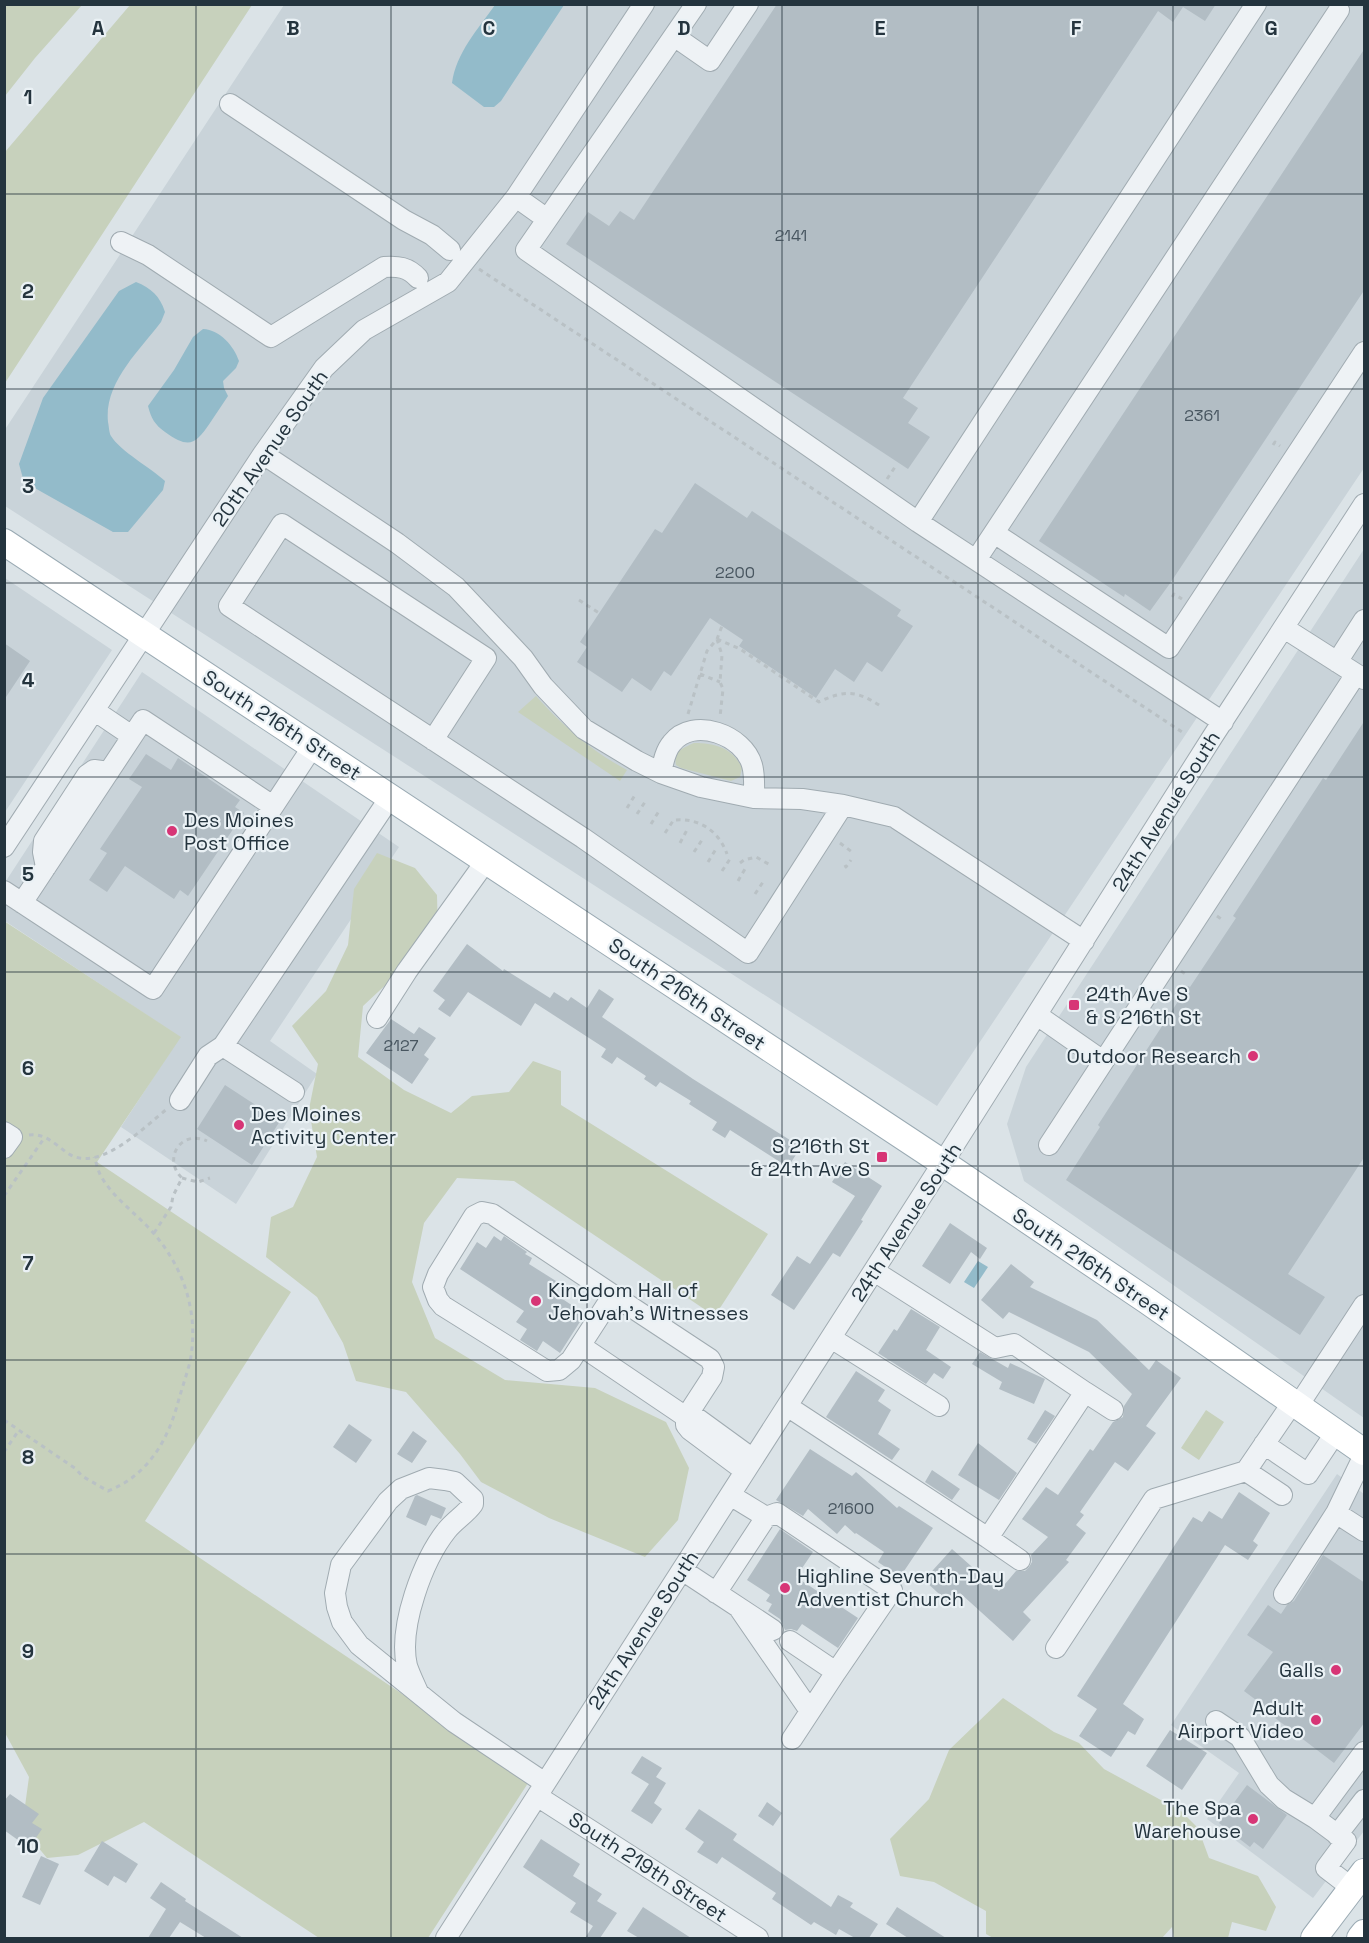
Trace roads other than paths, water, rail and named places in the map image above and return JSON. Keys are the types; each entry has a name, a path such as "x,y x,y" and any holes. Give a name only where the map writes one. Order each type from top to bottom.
{"main road":[{"name":"South 216th Street","path":"4,542 943,1163 1296,1404 1365,1454"},
{"path":"1314,1938 1358,1880"},
{"path":"1360,1938 1365,1933"}],"street":[{"name":"20th Avenue South","path":"4,848 262,454 324,368 364,330 448,282 516,197 644,4"},
{"path":"696,4 526,250 918,522 1223,722"},
{"path":"674,36 710,61 748,4"},
{"path":"918,522 1256,4"},
{"path":"976,560 1339,10"},
{"path":"230,104 450,250"},
{"path":"516,197 547,219"},
{"path":"121,242 148,255 272,337 384,267 398,266 412,271 418,278"},
{"path":"994,533 1169,648 1365,352"},
{"path":"262,454 397,543 456,587 523,658 543,686 584,729 637,761 661,773 701,787 754,798 802,799 843,805 894,818 1084,941"},
{"name":"24th Avenue South","path":"446,1938 1223,722 1365,504"},
{"path":"433,740 486,658 282,524 228,606 433,740 583,838 748,953 843,805"},
{"path":"1337,662 1365,620"},
{"path":"1049,1145 1360,677 1284,628"},
{"path":"95,711 132,736"},
{"path":"22,903 143,720 273,806"},
{"path":"661,773 673,741 684,733 703,729 721,734 747,753 752,765 754,798"},
{"path":"4,891 153,989 313,746"},
{"path":"180,1100 208,1056 223,1046 391,796"},
{"path":"377,1018 407,970 486,861"},
{"path":"1037,1015 1103,1061"},
{"path":"223,1046 294,1092"},
{"path":"613,1295 571,1360 559,1370 547,1371 443,1306 433,1287 438,1274 474,1216 482,1212 492,1215 710,1359 714,1367 712,1377 686,1417"},
{"path":"874,1271 995,1348 1014,1344 1113,1410"},
{"path":"1056,1648 1154,1499 1246,1471 1365,1305"},
{"path":"831,1338 939,1406"},
{"path":"581,1346 686,1417 698,1419 749,1465"},
{"path":"988,1538 1085,1392"},
{"path":"788,1406 1020,1560"},
{"path":"1264,1444 1308,1474 1336,1432"},
{"path":"1284,1594 1336,1513 1365,1454"},
{"path":"1246,1471 1282,1495"},
{"name":"South 219th Street","path":"418,1692 407,1663 406,1627 415,1590 437,1544 448,1529 473,1504 473,1499 454,1482 429,1478 401,1489 388,1501 341,1565 335,1593 342,1622 359,1645 454,1722 541,1789 758,1938"},
{"path":"730,1495 765,1517"},
{"path":"716,1593 765,1517 777,1513 892,1590 792,1739"},
{"path":"1336,1513 1365,1531"},
{"path":"682,1570 773,1630"},
{"path":"740,1608 810,1711"},
{"path":"790,1641 836,1672"},
{"path":"1216,1721 1240,1737 1269,1785 1284,1799 1346,1841 1326,1868 1358,1880"},
{"path":"1315,1818 1365,1752"},
{"path":"1338,1835 1365,1800"}],"water":[{"path":"495,5 564,5 501,101 494,107 484,107 452,83 463,51"},
{"path":"136,282 154,293 165,312 161,322 117,381 108,408 108,422 110,435 115,442 165,481 163,490 128,532 113,532 24,482 19,464 43,398 119,291"},
{"path":"203,329 215,332 226,340 239,361 236,368 223,381 228,396 210,423 195,440 180,441 159,427 152,418 148,406 174,370 193,337"},
{"path":"978,1261 988,1267 974,1288 964,1282"}],"place":[{"name":"Des Moines Post Office","path":"172,831"},
{"name":"24th Ave S & S 216th St","path":"1074,1005"},
{"name":"Outdoor Research","path":"1253,1056"},
{"name":"Des Moines Activity Center","path":"239,1125"},
{"name":"S 216th St & 24th Ave S","path":"882,1157"},
{"name":"Kingdom Hall of Jehovah's Witnesses","path":"536,1301"},
{"name":"Highline Seventh-Day Adventist Church","path":"785,1588"},
{"name":"Galls","path":"1336,1670"},
{"name":"Adult Airport Video","path":"1316,1720"},
{"name":"The Spa Warehouse","path":"1253,1819"}]}
